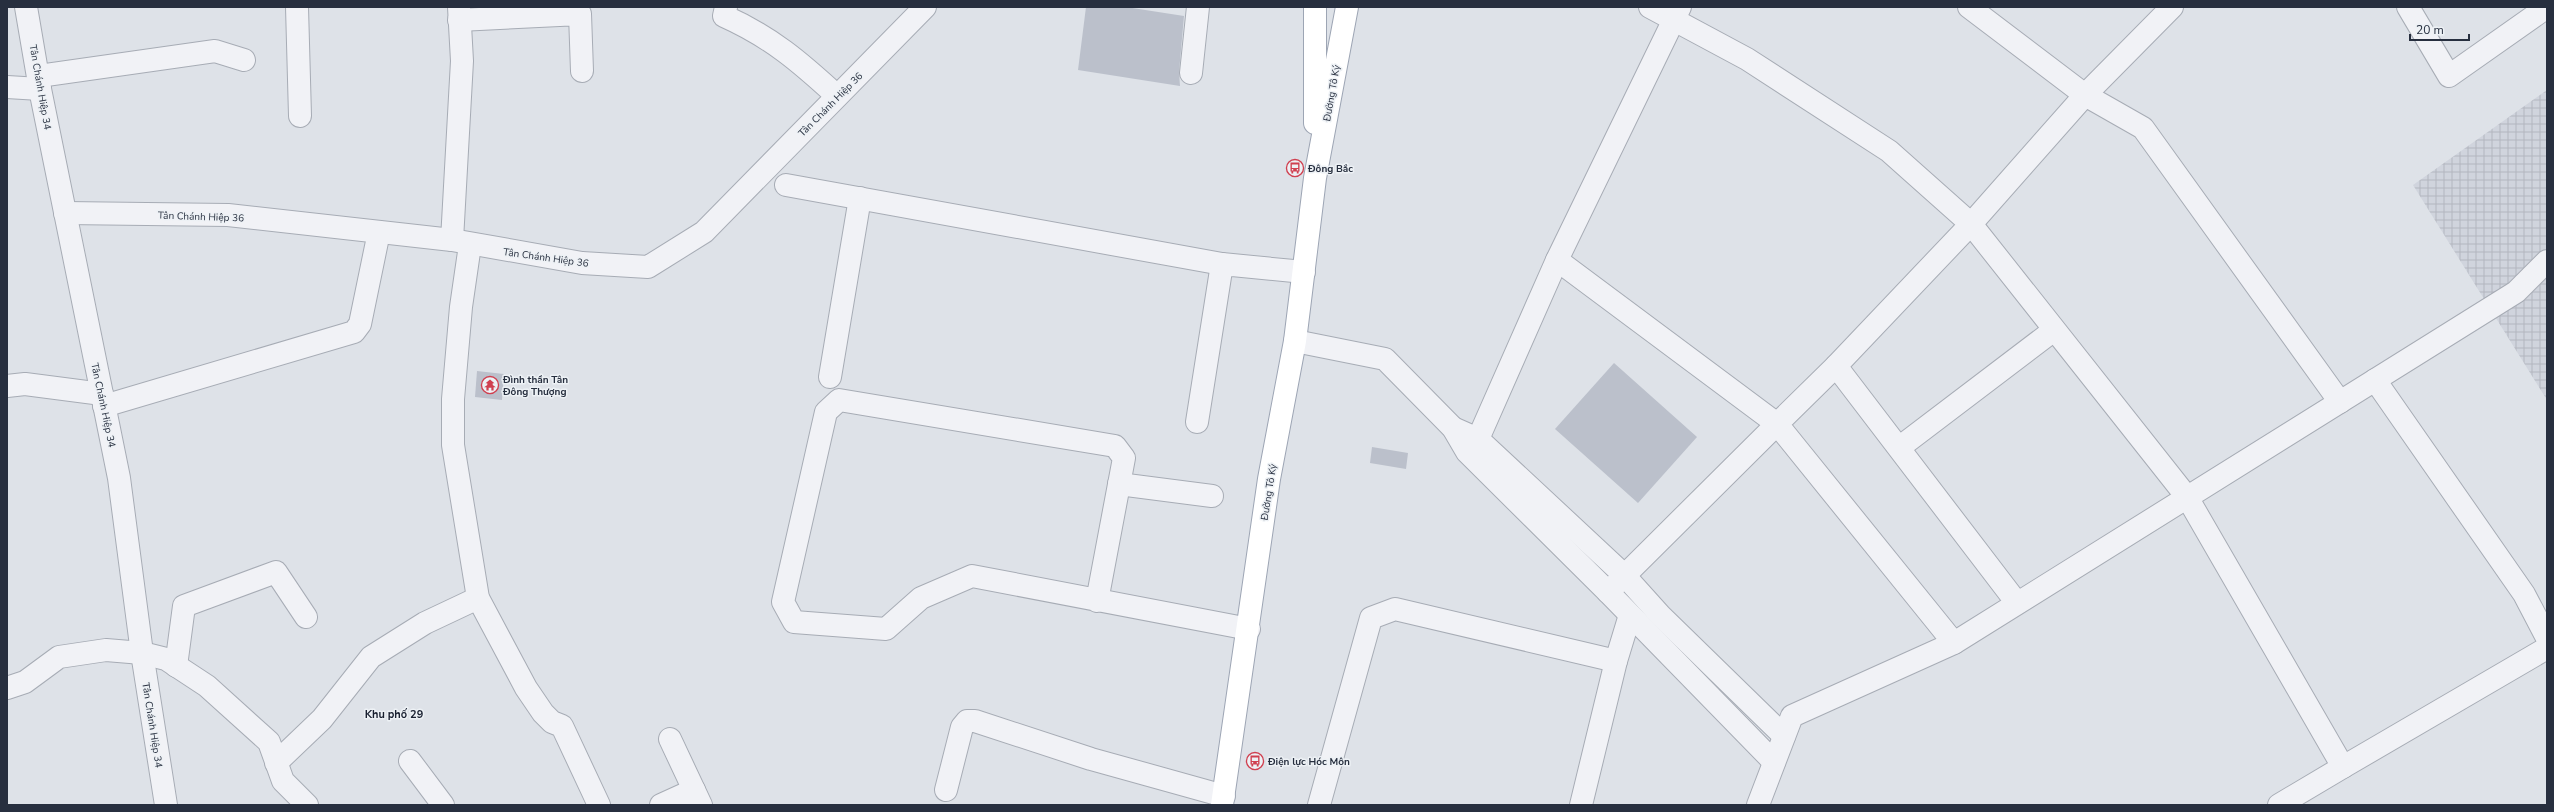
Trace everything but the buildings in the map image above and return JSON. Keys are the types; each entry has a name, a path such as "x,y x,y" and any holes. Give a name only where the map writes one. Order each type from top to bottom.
{"main road":[{"name":"Đường Tô Ký","path":"1315,7 1315,178"},
{"name":"Đường Tô Ký","path":"1223,800 1249,630 1269,479 1295,341 1315,178 1347,7"}],"street":[{"name":"Tân Chánh Hiệp 34","path":"26,7 65,213 119,478 142,653 166,805"},
{"path":"298,7 300,116"},
{"path":"726,7 724,16 755,30 801,63 837,96"},
{"name":"Tân Chánh Hiệp 36","path":"65,213 228,215 461,243 582,263 648,267 704,232 925,7"},
{"path":"1191,73 1198,7"},
{"path":"1650,7 1676,14 1889,151 1971,224 2187,497 2344,767"},
{"path":"1969,7 2085,95 2143,128 2340,402"},
{"path":"1608,592 1836,366 1971,224 2085,95 2172,7"},
{"path":"2408,7 2449,76 2547,7"},
{"path":"582,71 580,14 459,14 462,61 461,243 453,445 478,598 526,688 543,714 552,722 562,726 599,805"},
{"path":"1472,445 1557,260 1676,14"},
{"path":"7,87 40,83 215,52 244,60"},
{"path":"786,185 1222,264 1304,272"},
{"path":"830,377 860,198"},
{"path":"7,386 24,384 103,400 354,332 360,324 379,232"},
{"path":"1557,260 1777,424 1954,643"},
{"path":"1758,805 1792,716 1954,643 2516,292 2547,261"},
{"path":"1197,422 1222,264"},
{"path":"1900,447 2054,330"},
{"path":"1295,341 1385,359 1453,428 1624,575 1660,615 1784,736"},
{"path":"1836,366 1900,447 2017,603"},
{"path":"2375,380 2524,594 2547,638"},
{"path":"1097,601 1124,458 1115,446 839,400 826,412 783,602 794,622 886,629 920,598 972,576 1097,601 1249,630"},
{"path":"1472,445 1608,592 1774,762"},
{"path":"1119,484 1212,496"},
{"path":"176,666 184,606 276,572 306,617"},
{"path":"276,763 322,719 371,657 425,624 478,598"},
{"path":"1319,805 1371,618 1396,609 1616,661"},
{"path":"1581,805 1616,661 1630,614"},
{"path":"2279,805 2547,648"},
{"path":"7,688 25,682 59,658 106,650 142,653 166,659 207,686 269,742 282,781 307,805"},
{"path":"946,790 962,726 967,721 975,720 1091,759 1223,800"},
{"path":"661,805 697,798 670,739"},
{"path":"410,761 443,805"}],"shaded area":[{"path":"2547,90 2547,400 2413,185"}],"place":[{"name":"Đông Bắc","path":"1295,168"},
{"name":"Đình thần Tân Đông Thượng","path":"490,385"},
{"name":"Điện lực Hóc Môn","path":"1255,761"}],"district":[{"name":"Khu phố 29","path":"394,714"}]}
